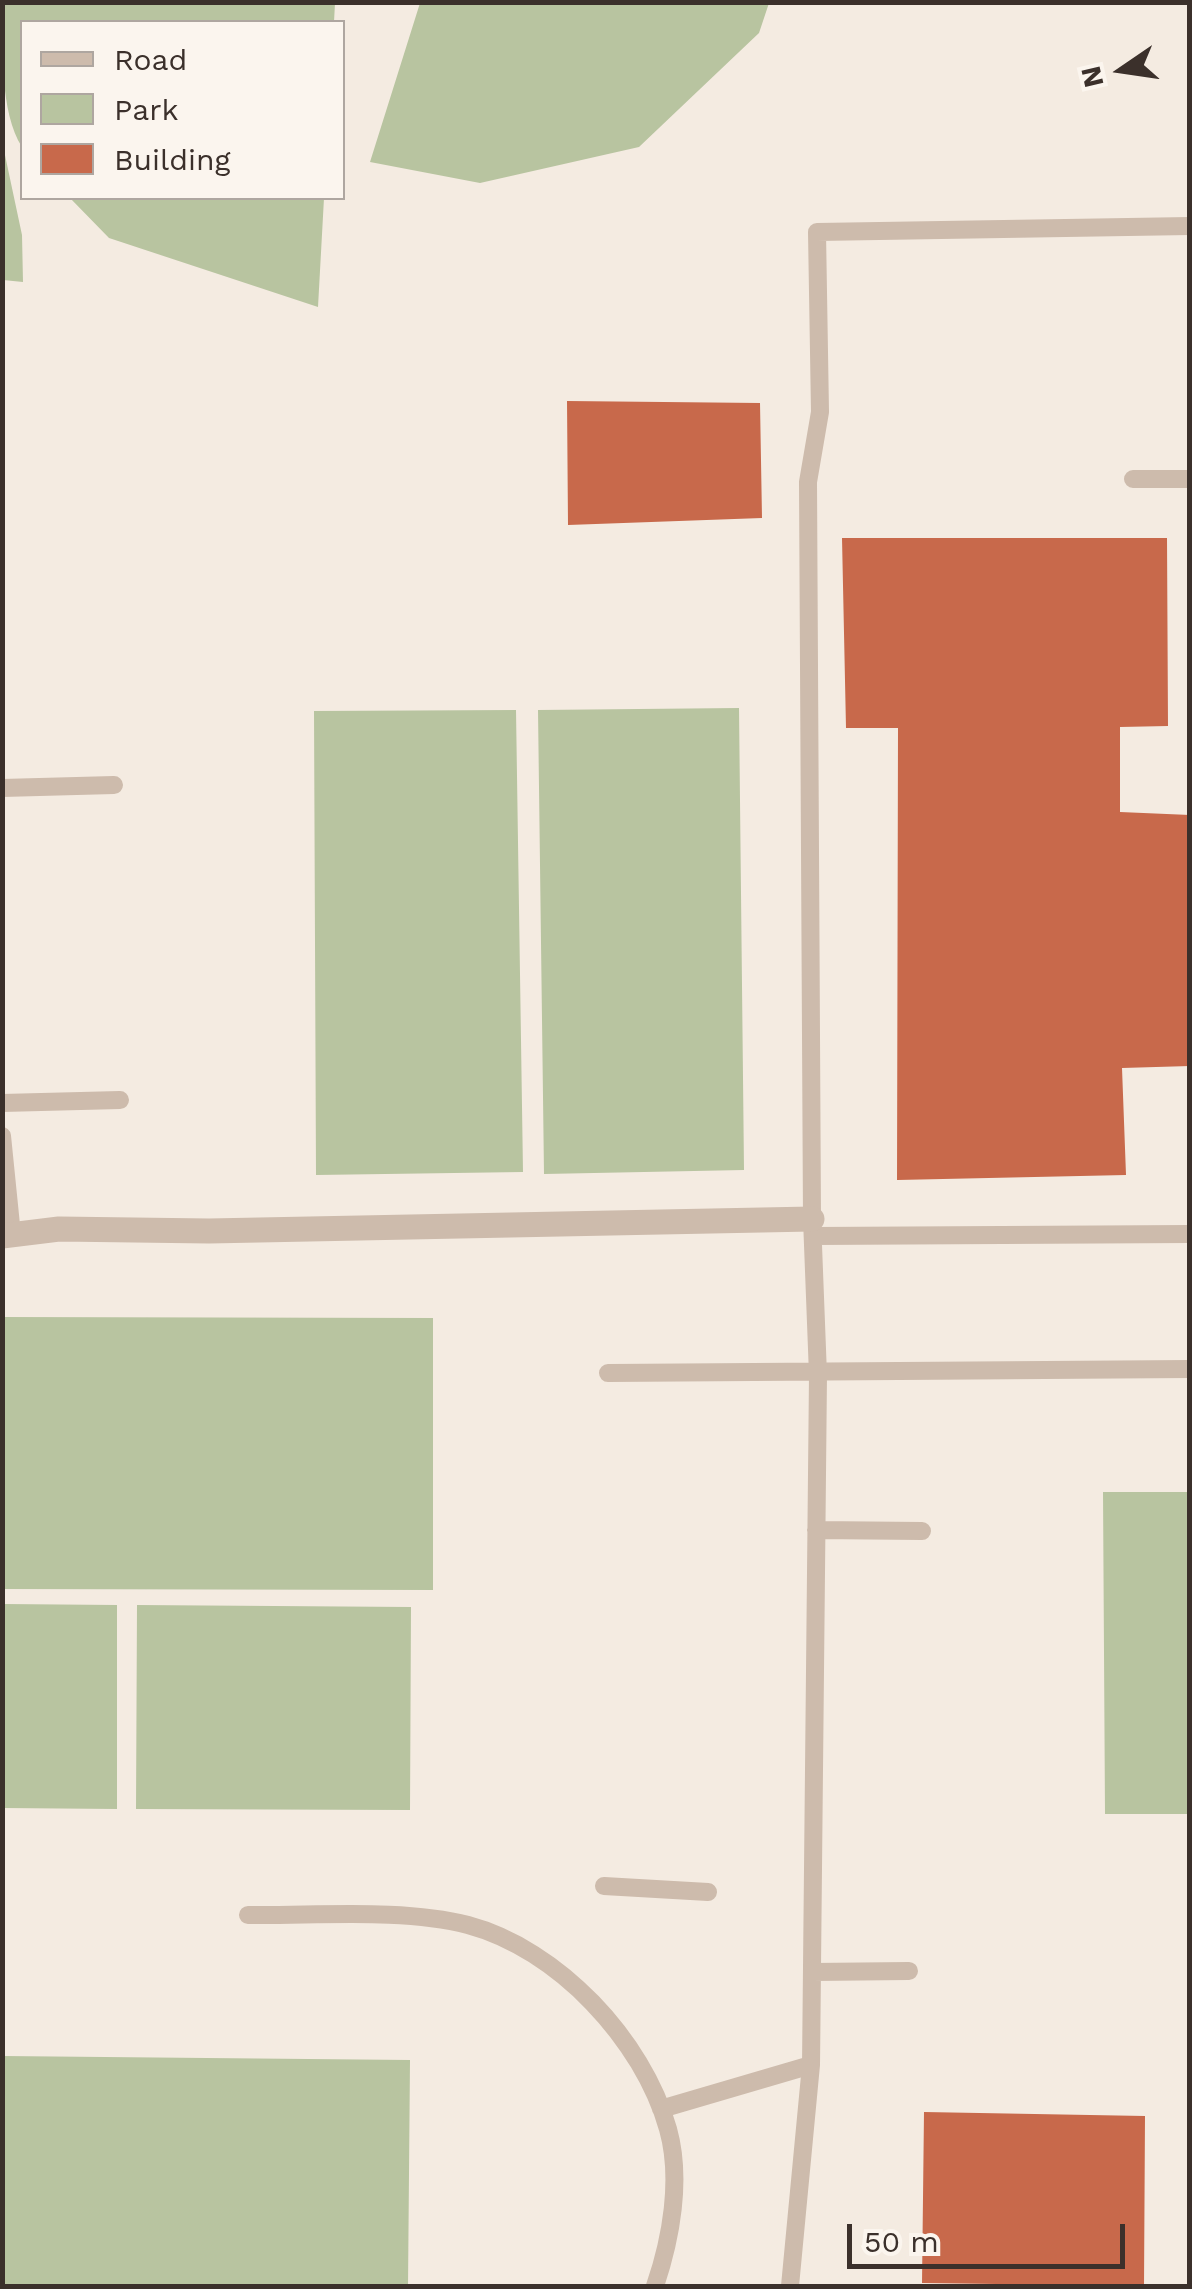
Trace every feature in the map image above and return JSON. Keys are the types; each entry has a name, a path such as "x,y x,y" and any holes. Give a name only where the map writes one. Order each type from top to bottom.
{"street":[{"path":"7,1235 60,1228 813,1228"}],"lane":[{"path":"790,2286 811,2064 818,1375 813,1228 808,482 820,412 816,232 1190,226"},
{"path":"1134,479 1190,479"},
{"path":"2,788 114,785"},
{"path":"2,1104 120,1100"},
{"path":"2,1136 7,1235"},
{"path":"813,1228 1190,1234"},
{"path":"608,1373 818,1375 1190,1369"},
{"path":"816,1530 922,1531"},
{"path":"604,1886 708,1892"},
{"path":"248,1915 433,1919 502,1936 574,1983 621,2039 661,2109 673,2154 673,2184 668,2250 656,2286"},
{"path":"812,1972 909,1972"},
{"path":"661,2109 811,2064"}],"green space":[{"path":"3,2 335,3 334,20 20,20 20,143 6,98"},
{"path":"420,2 769,3 759,33 639,147 480,183 370,162"},
{"path":"2,141 22,235 23,282 3,280"},
{"path":"72,200 324,200 318,307 109,238"},
{"path":"739,708 744,1170 544,1174 538,710"},
{"path":"516,710 523,1172 316,1175 314,711"},
{"path":"3,1317 433,1318 433,1590 3,1589"},
{"path":"1103,1492 1189,1492 1189,1814 1105,1814"},
{"path":"3,1604 117,1605 117,1809 3,1808"},
{"path":"137,1605 411,1607 410,1810 136,1809"},
{"path":"3,2056 410,2060 408,2286 3,2286"}],"building":[{"path":"567,401 760,403 762,518 568,525"},
{"path":"842,538 1167,538 1168,726 1120,727 1120,812 1190,815 1190,1066 1122,1068 1126,1175 897,1180 898,728 846,728"},
{"path":"924,2112 1145,2116 1144,2286 922,2283"}]}
